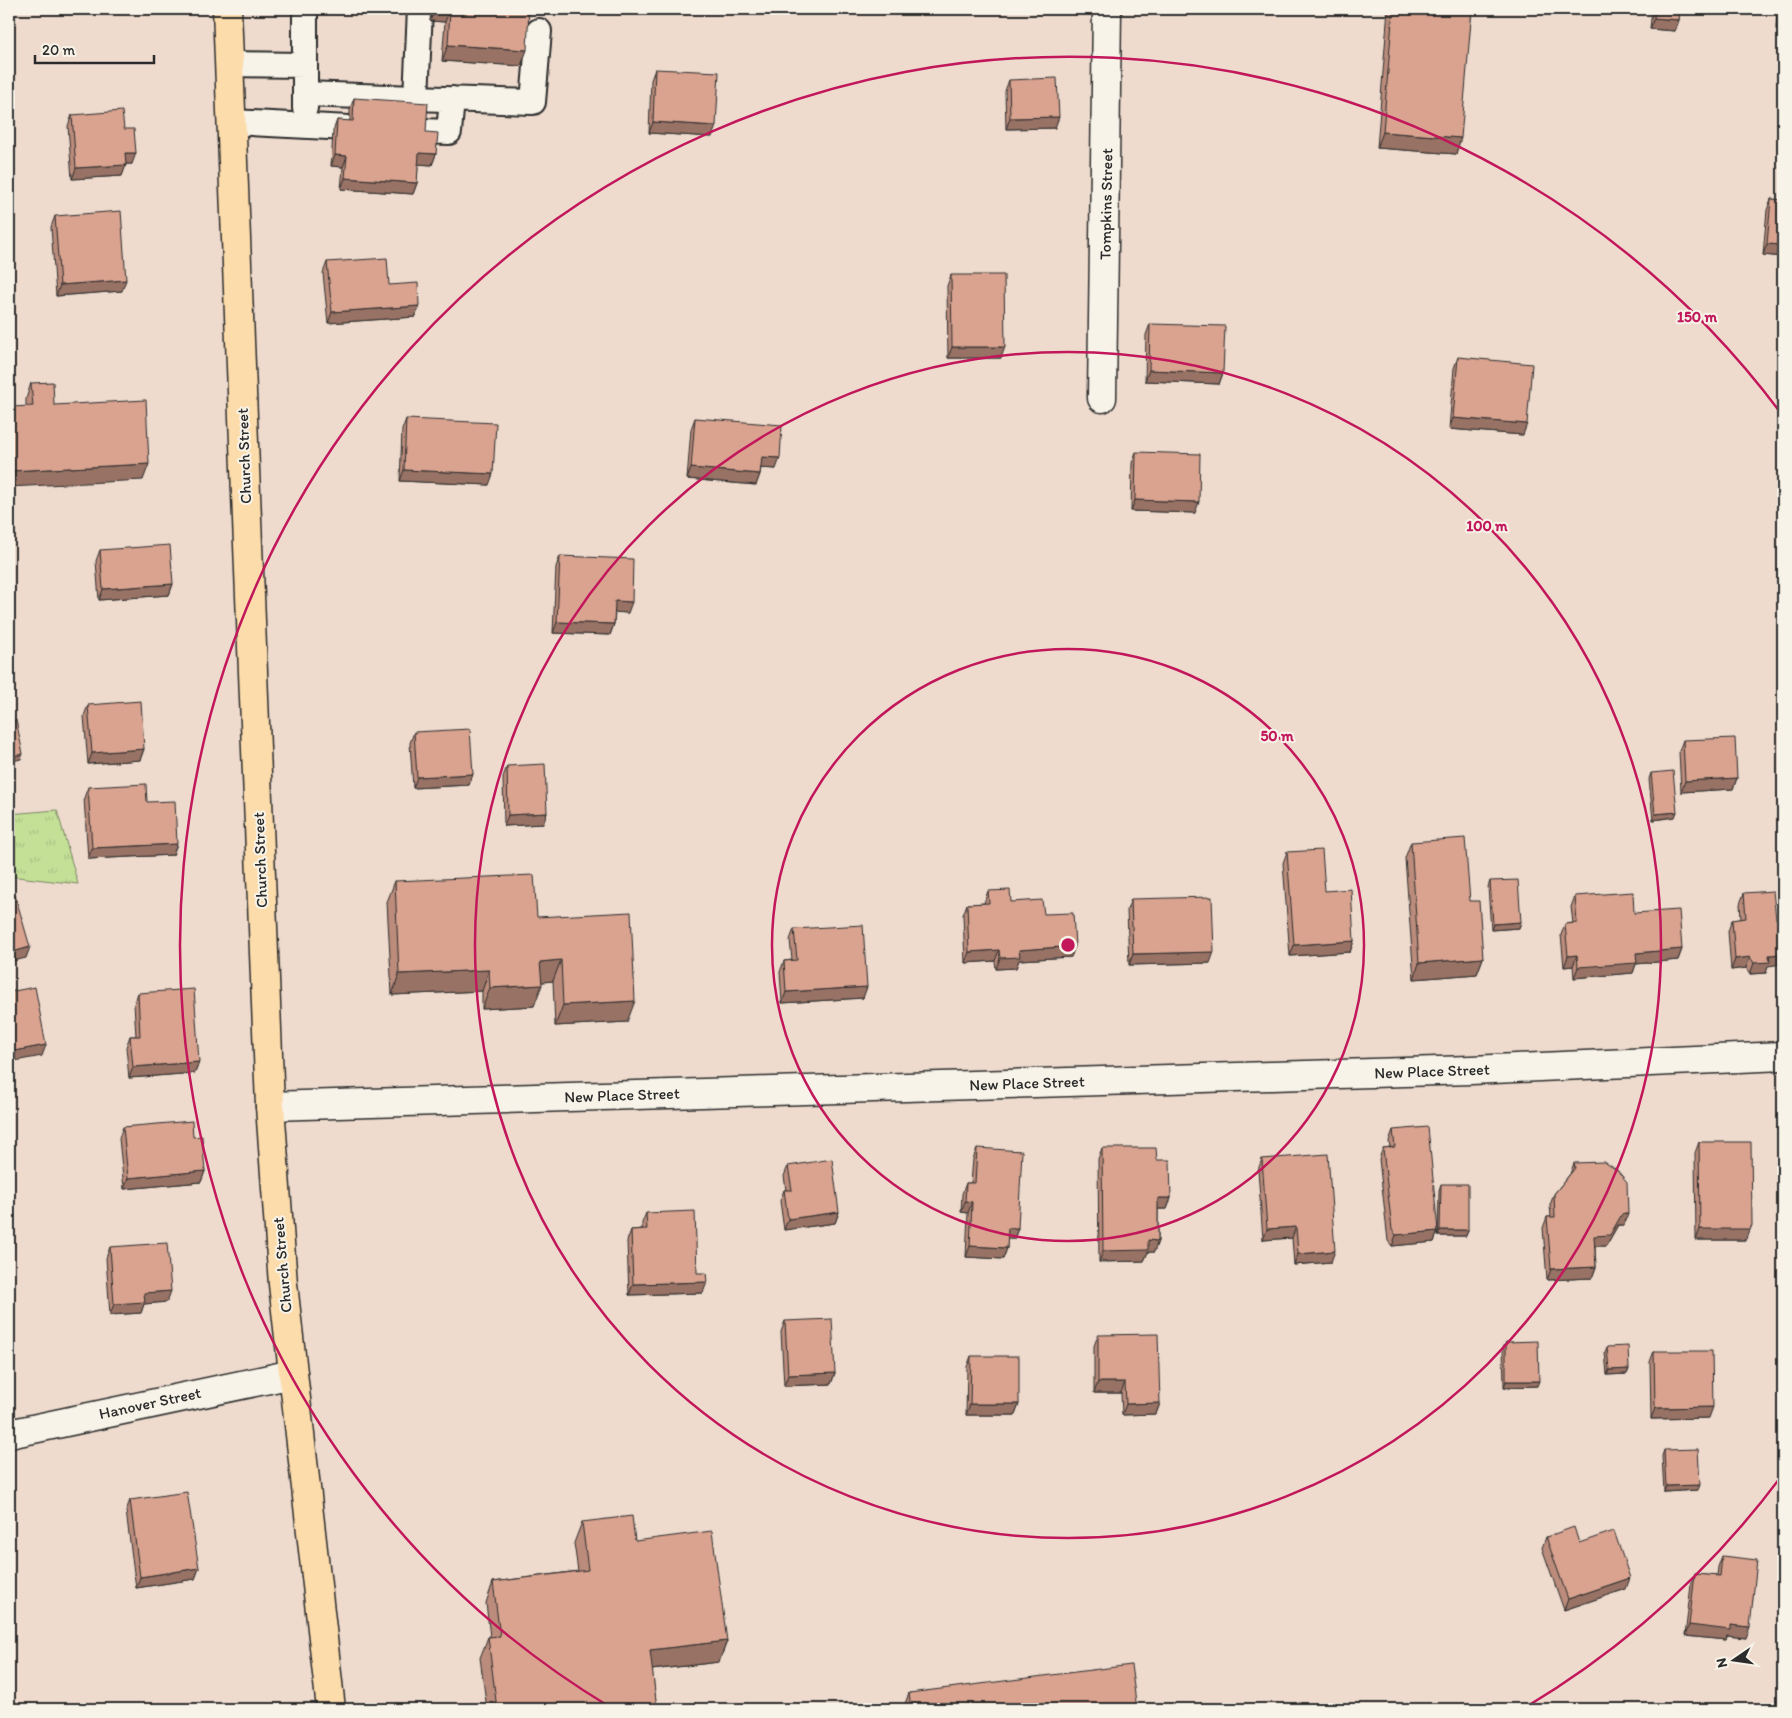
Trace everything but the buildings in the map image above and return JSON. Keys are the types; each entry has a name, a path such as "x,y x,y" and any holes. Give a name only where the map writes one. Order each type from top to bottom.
{"main road":[{"name":"Church Street","path":"227,9 270,1106 282,1284 331,1709"}],"street":[{"name":"Tompkins Street","path":"1102,398 1107,9"},
{"name":"New Place Street","path":"270,1106 1470,1070 1783,1056"},
{"name":"Hanover Street","path":"9,1434 292,1374"}],"lane":[{"path":"304,125 305,9"},
{"path":"416,98 420,9"},
{"path":"305,94 533,102 538,31"},
{"path":"228,64 304,65"},
{"path":"422,131 449,132 452,99"},
{"path":"231,122 349,128"}],"green space":[{"path":"57,810 78,884 9,876 9,814"}]}
